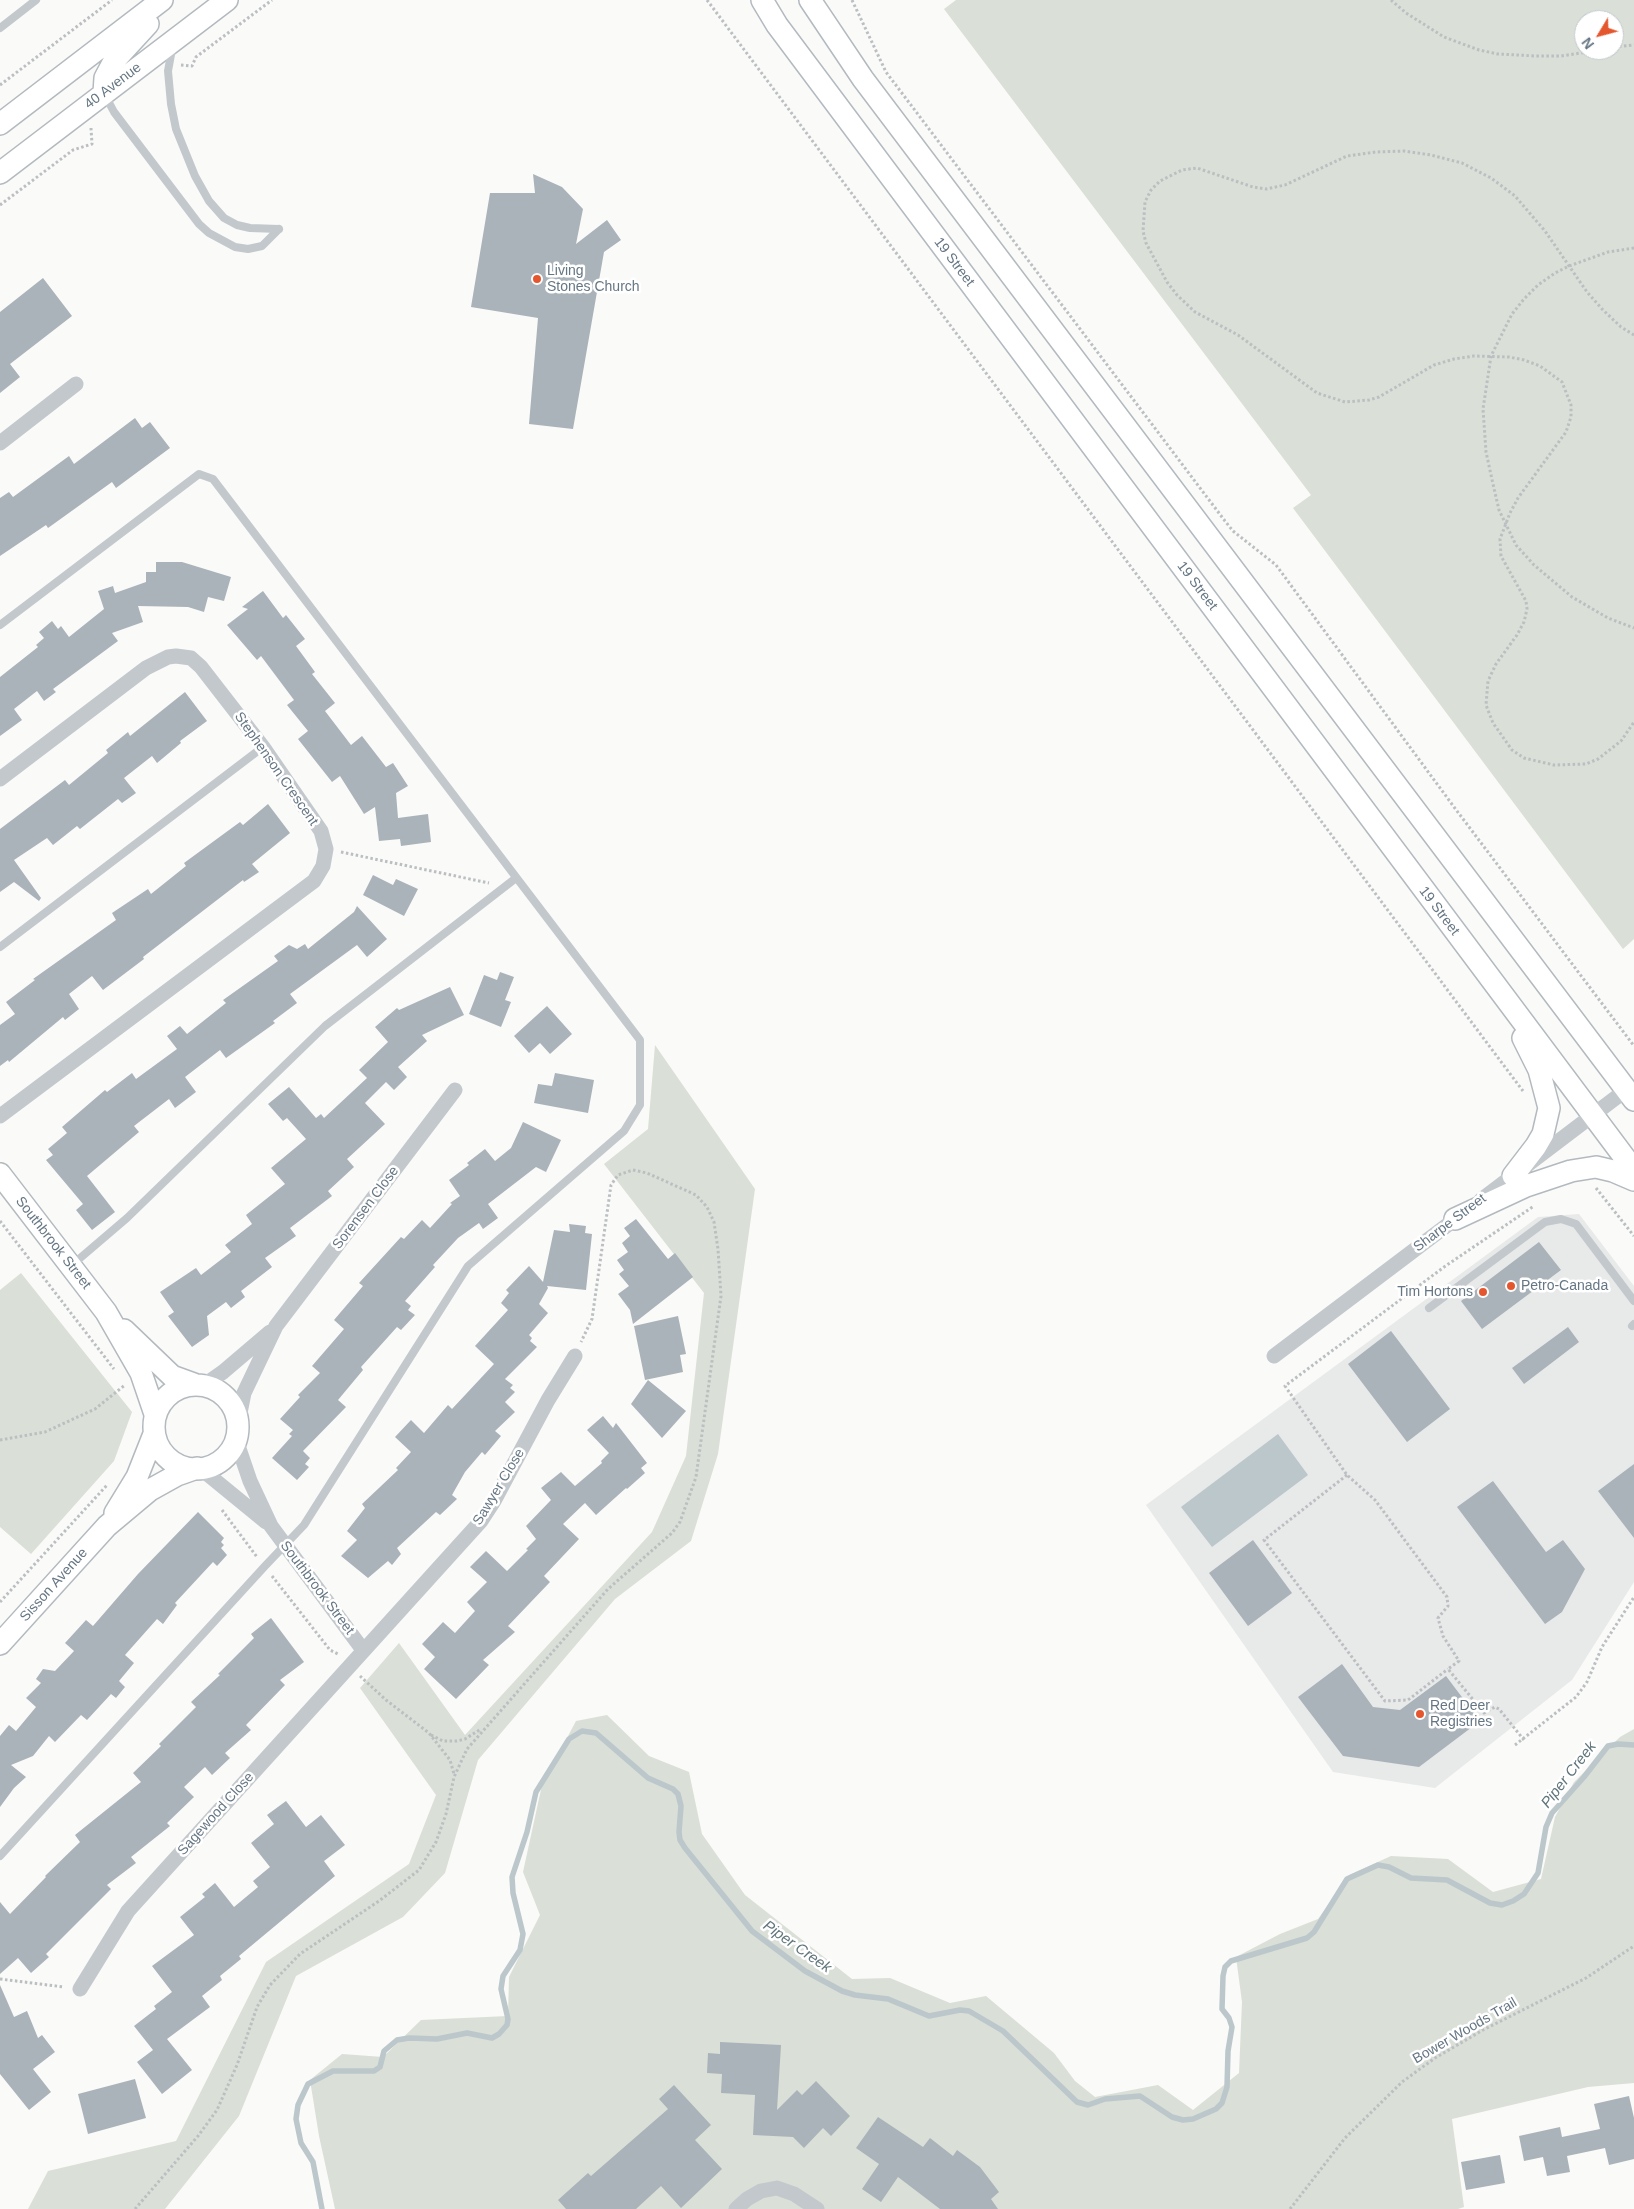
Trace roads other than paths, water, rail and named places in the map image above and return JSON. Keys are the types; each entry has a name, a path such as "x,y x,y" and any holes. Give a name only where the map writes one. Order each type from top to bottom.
{"main road":[{"path":"0,124 162,0"},
{"path":"104,93 105,78 114,61 170,0"},
{"name":"40 Avenue","path":"0,173 227,0"},
{"name":"19 Street","path":"762,0 777,25 1634,1170"},
{"path":"810,0 863,79 1630,1095"},
{"path":"825,0 863,79"},
{"path":"1498,989 1539,1070 1549,1108 1543,1134 1513,1176"},
{"path":"1455,1219 1526,1186 1571,1171 1596,1167 1613,1171 1634,1180"},
{"name":"Southbrook Street","path":"0,1174 106,1312 141,1374 154,1424"},
{"name":"Southbrook Street","path":"106,1312 172,1376 199,1385"},
{"path":"199,1385 224,1397 234,1411 237,1430 231,1449 220,1462 199,1468 183,1468 174,1463 160,1449 154,1424 161,1402 170,1394 199,1385"},
{"name":"Sisson Avenue","path":"107,1526 137,1477 154,1424"},
{"name":"Sisson Avenue","path":"0,1644 107,1526 150,1490 177,1476 199,1468"}],"street":[{"path":"0,443 76,384"},
{"name":"Stephenson Crescent","path":"0,779 146,668 168,657 191,658 201,666 263,747 321,831 326,849 324,866 314,881 0,1116"},
{"name":"Sorensen Close","path":"237,1430 244,1393 276,1326 455,1090"},
{"name":"Sharpe Street","path":"1274,1356 1593,1115 1630,1095"},
{"name":"Sorensen Close","path":"199,1385 223,1372 276,1326"},
{"name":"Sawyer Close","path":"364,1650 480,1522 494,1501 548,1400 575,1356"},
{"name":"Southbrook Street","path":"237,1430 250,1481 271,1526 364,1650"},
{"name":"Southbrook Street","path":"199,1468 221,1483 271,1526"},
{"name":"Sagewood Close","path":"80,1989 128,1911 364,1650"},
{"path":"736,2209 747,2199 761,2192 776,2188 794,2194 817,2209"}],"lane":[{"path":"0,28 36,0"},
{"path":"104,93 114,112 199,224 209,233 235,248 248,249 262,246 270,240 279,229 250,228 237,225 216,210 192,170 176,129 171,104 168,71 170,55 178,36"},
{"path":"0,625 199,474 212,480 640,1040 640,1104 624,1131 468,1266 304,1525 0,1856"},
{"path":"0,947 263,747"},
{"path":"71,1266 127,1218 325,1026 516,878"},
{"path":"1429,1308 1545,1222 1561,1220 1576,1224 1634,1300"}],"waterway":[{"name":"Piper Creek","path":"322,2209 313,2162 301,2143 296,2119 298,2105 308,2084 333,2071 374,2071 380,2067 384,2051 397,2040 409,2038 437,2039 467,2033 492,2038 499,2034 507,2025 508,2019 501,1989 503,1976 520,1950 523,1934 513,1893 512,1877 527,1832 536,1792 569,1739 582,1731 596,1733 648,1778 673,1789 678,1794 681,1806 680,1840 685,1848 752,1931 805,1971 842,1991 855,1995 888,1999 929,2016 960,2010 969,2011 1003,2031 1077,2102 1088,2105 1105,2099 1140,2096 1172,2117 1183,2120 1193,2119 1216,2109 1222,2103 1227,2087 1228,2051 1232,2027 1229,2018 1222,2009 1223,1976 1225,1967 1231,1961 1307,1938 1314,1932 1347,1879 1378,1865 1389,1867 1411,1878 1447,1880 1490,1903 1502,1905 1513,1901 1524,1894 1538,1873 1546,1827 1552,1813 1608,1746 1618,1744 1634,1745"}],"place":[{"name":"Living Stones Church","path":"537,279"},
{"name":"Petro-Canada","path":"1511,1286"},
{"name":"Tim Hortons","path":"1483,1292"},
{"name":"Red Deer Registries","path":"1420,1714"}]}
